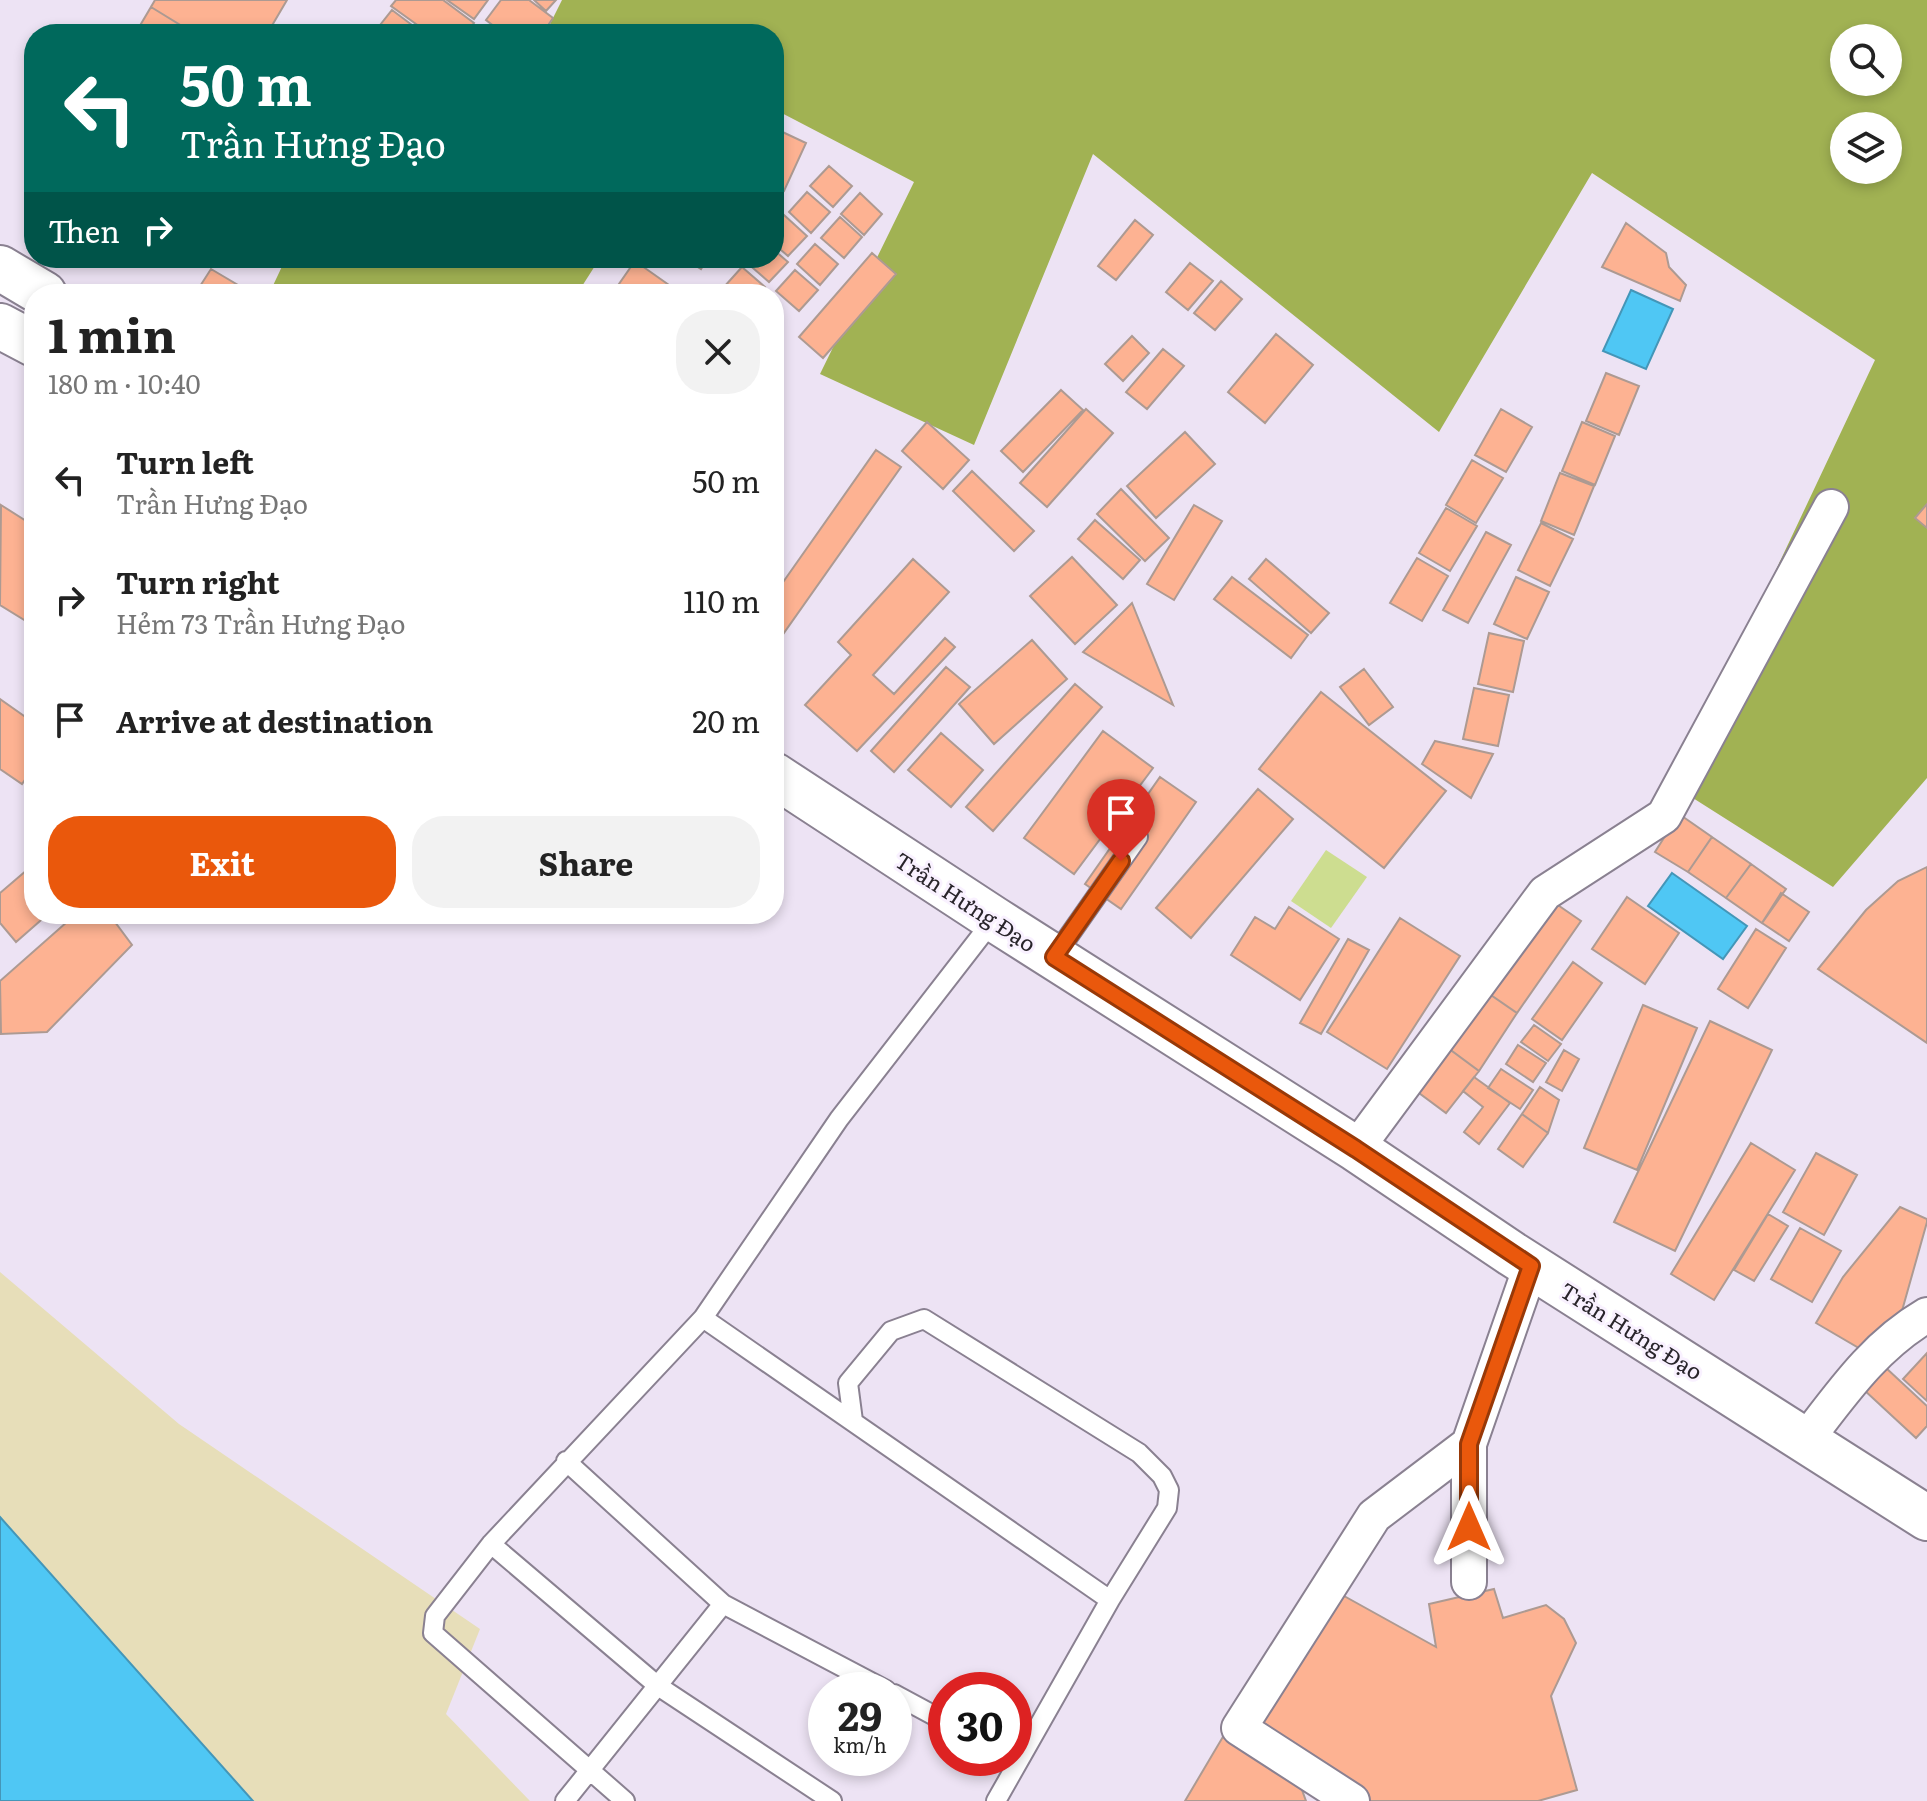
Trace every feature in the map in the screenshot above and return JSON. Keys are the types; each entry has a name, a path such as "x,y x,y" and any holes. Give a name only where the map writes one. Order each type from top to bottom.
{"main road":[{"path":"0,268 27,284"},
{"path":"0,326 24,339"},
{"name":"Trần Hưng Đạo","path":"784,782 1356,1149 1531,1266 1927,1518"}],"street":[{"path":"1356,1149 1545,893 1664,816 1831,507"},
{"path":"1469,1582 1469,1444 1531,1266"},
{"path":"1805,1441 1859,1369 1902,1330 1927,1315"},
{"path":"1352,1801 1239,1728 1374,1516 1469,1444"}],"lane":[{"path":"1054,957 1138,837"},
{"path":"625,1801 433,1633 435,1616 491,1544 703,1318 839,1119 994,919"},
{"path":"703,1318 1110,1600"},
{"path":"853,1421 848,1383 891,1331 924,1319 1139,1453 1162,1476 1169,1490 1167,1508 1032,1732"},
{"path":"566,1461 723,1604 852,1672"},
{"path":"491,1544 658,1686 832,1801"},
{"path":"565,1801 723,1604"},
{"path":"996,1801 1008,1776"}],"green space":[{"path":"562,0 1927,0 1927,778 1833,887 1674,786 1875,360 1592,173 1439,432 1093,154 974,445 820,374 914,182 784,114 784,24 550,24"},
{"path":"281,268 594,268 583,284 274,284"},
{"path":"1326,850 1367,877 1331,928 1291,901"}],"sand":[{"path":"0,1272 179,1424 480,1629 446,1714 530,1801 253,1801 0,1517"}],"water":[{"path":"1631,290 1673,309 1646,369 1603,351"},
{"path":"1672,873 1747,926 1723,959 1648,906"},
{"path":"0,1517 253,1801 0,1801"}],"building":[{"path":"155,0 287,0 273,24 179,24 151,7"},
{"path":"396,0 443,0 474,23 416,24 391,6"},
{"path":"447,0 488,0 474,19"},
{"path":"501,0 529,0 553,18 549,24 491,24 486,20"},
{"path":"534,0 556,0 546,11"},
{"path":"151,7 179,24 141,24"},
{"path":"392,10 411,24 381,24"},
{"path":"784,133 806,143 784,191"},
{"path":"829,166 852,186 833,207 810,186"},
{"path":"807,192 830,212 811,233 789,212"},
{"path":"860,193 882,214 864,235 841,214"},
{"path":"784,215 807,236 788,256 784,253"},
{"path":"840,217 862,237 844,258 821,238"},
{"path":"1135,220 1153,235 1116,280 1098,266"},
{"path":"1626,223 1666,253 1669,267 1686,285 1680,301 1602,267"},
{"path":"815,244 838,264 820,285 797,264"},
{"path":"872,253 896,274 823,358 799,337"},
{"path":"1190,263 1213,281 1188,310 1166,292"},
{"path":"630,268 645,268 668,284 619,284"},
{"path":"743,268 762,284 727,284"},
{"path":"753,268 782,268 769,282"},
{"path":"211,269 236,284 201,284"},
{"path":"795,270 818,290 799,311 784,298 782,284"},
{"path":"1221,281 1242,299 1215,330 1194,313"},
{"path":"1276,334 1313,365 1265,423 1228,392"},
{"path":"1132,336 1149,353 1123,381 1105,364"},
{"path":"1163,349 1184,366 1147,409 1126,392"},
{"path":"1606,373 1639,386 1619,435 1586,421"},
{"path":"1061,390 1083,410 1023,472 1001,451"},
{"path":"1086,409 1113,433 1047,507 1020,483"},
{"path":"1501,409 1532,427 1506,472 1475,455"},
{"path":"927,422 969,460 943,489 902,451"},
{"path":"1582,422 1615,436 1595,485 1562,471"},
{"path":"1185,432 1215,464 1156,518 1127,486"},
{"path":"876,450 901,467 784,633 784,581"},
{"path":"1472,460 1503,478 1476,523 1446,505"},
{"path":"972,471 1034,531 1014,551 953,491"},
{"path":"1560,473 1594,486 1574,535 1541,521"},
{"path":"1121,489 1169,538 1145,561 1097,514"},
{"path":"1927,504 1927,528 1915,518"},
{"path":"1,505 24,520 24,620 0,605"},
{"path":"1194,505 1222,521 1174,600 1147,584"},
{"path":"1446,508 1477,526 1450,571 1419,553"},
{"path":"1095,520 1140,560 1123,579 1078,539"},
{"path":"1541,523 1573,539 1550,586 1518,570"},
{"path":"1486,532 1511,545 1468,623 1443,610"},
{"path":"1072,557 1117,605 1075,644 1030,596"},
{"path":"1417,558 1448,576 1422,621 1390,603"},
{"path":"913,559 949,592 873,675 894,694 945,638 955,647 857,751 805,705 851,655 838,642"},
{"path":"1266,559 1329,613 1311,633 1249,579"},
{"path":"1232,577 1308,635 1291,658 1214,599"},
{"path":"1516,577 1549,592 1527,639 1494,624"},
{"path":"1132,603 1173,705 1083,652"},
{"path":"1489,633 1524,641 1513,692 1478,684"},
{"path":"1032,640 1067,679 994,744 959,704"},
{"path":"946,667 970,687 894,772 871,751"},
{"path":"1364,669 1393,707 1369,725 1340,687"},
{"path":"1075,684 1102,707 993,831 966,807"},
{"path":"1474,688 1509,695 1498,746 1463,739"},
{"path":"1321,692 1446,791 1384,868 1259,769"},
{"path":"0,699 24,716 24,781 22,784 0,769"},
{"path":"1103,731 1153,768 1074,874 1024,838"},
{"path":"941,733 983,770 951,807 908,770"},
{"path":"1435,741 1493,754 1471,798 1422,764"},
{"path":"1160,777 1196,802 1121,909 1085,884"},
{"path":"1258,789 1293,819 1191,938 1156,908"},
{"path":"1679,814 1712,837 1688,872 1655,852"},
{"path":"1712,837 1751,864 1726,898 1688,872"},
{"path":"1751,864 1786,889 1762,923 1726,898"},
{"path":"1927,867 1927,1043 1818,969 1866,910 1898,881"},
{"path":"24,873 24,924 37,924 16,942 0,923 0,893"},
{"path":"1781,893 1809,912 1789,941 1762,923"},
{"path":"1627,897 1679,933 1645,984 1592,949"},
{"path":"1552,901 1581,921 1517,1013 1488,993"},
{"path":"1289,907 1339,939 1300,1000 1231,955 1255,917 1275,929"},
{"path":"1400,918 1460,956 1387,1069 1327,1032"},
{"path":"65,924 116,924 132,945 47,1032 1,1034 0,981"},
{"path":"1756,929 1786,948 1748,1008 1718,989"},
{"path":"1348,939 1369,950 1321,1034 1300,1023"},
{"path":"1573,962 1602,983 1562,1040 1532,1019"},
{"path":"1488,993 1517,1013 1479,1071 1448,1048"},
{"path":"1643,1005 1697,1028 1637,1170 1584,1148"},
{"path":"1710,1021 1772,1050 1675,1251 1614,1222"},
{"path":"1534,1025 1561,1044 1548,1061 1521,1042"},
{"path":"1518,1045 1546,1063 1533,1082 1506,1064"},
{"path":"1448,1048 1479,1071 1446,1113 1415,1090"},
{"path":"1564,1050 1579,1059 1562,1091 1546,1082"},
{"path":"1501,1069 1533,1090 1520,1109 1488,1088"},
{"path":"1474,1077 1510,1103 1479,1144 1464,1132 1483,1107 1463,1091"},
{"path":"1540,1087 1559,1100 1548,1133 1522,1114"},
{"path":"1522,1114 1548,1133 1523,1167 1498,1149"},
{"path":"1751,1143 1795,1170 1714,1300 1671,1274"},
{"path":"1816,1153 1857,1175 1824,1235 1783,1212"},
{"path":"1900,1207 1927,1219 1927,1222 1898,1325 1864,1351 1816,1323 1843,1277"},
{"path":"1768,1214 1788,1226 1754,1281 1734,1270"},
{"path":"1800,1228 1841,1251 1812,1302 1771,1279"},
{"path":"1927,1353 1927,1401 1903,1379"},
{"path":"1885,1367 1927,1406 1927,1426 1916,1438 1863,1389"},
{"path":"1494,1589 1503,1618 1546,1605 1564,1619 1576,1643 1551,1696 1577,1790 1538,1801 1368,1801 1247,1725 1335,1591 1436,1647 1429,1604"},
{"path":"1224,1735 1298,1779 1306,1801 1185,1801"}],"route":[{"path":"1121,861 1054,957 1356,1149 1531,1266 1469,1444 1469,1527"}]}
